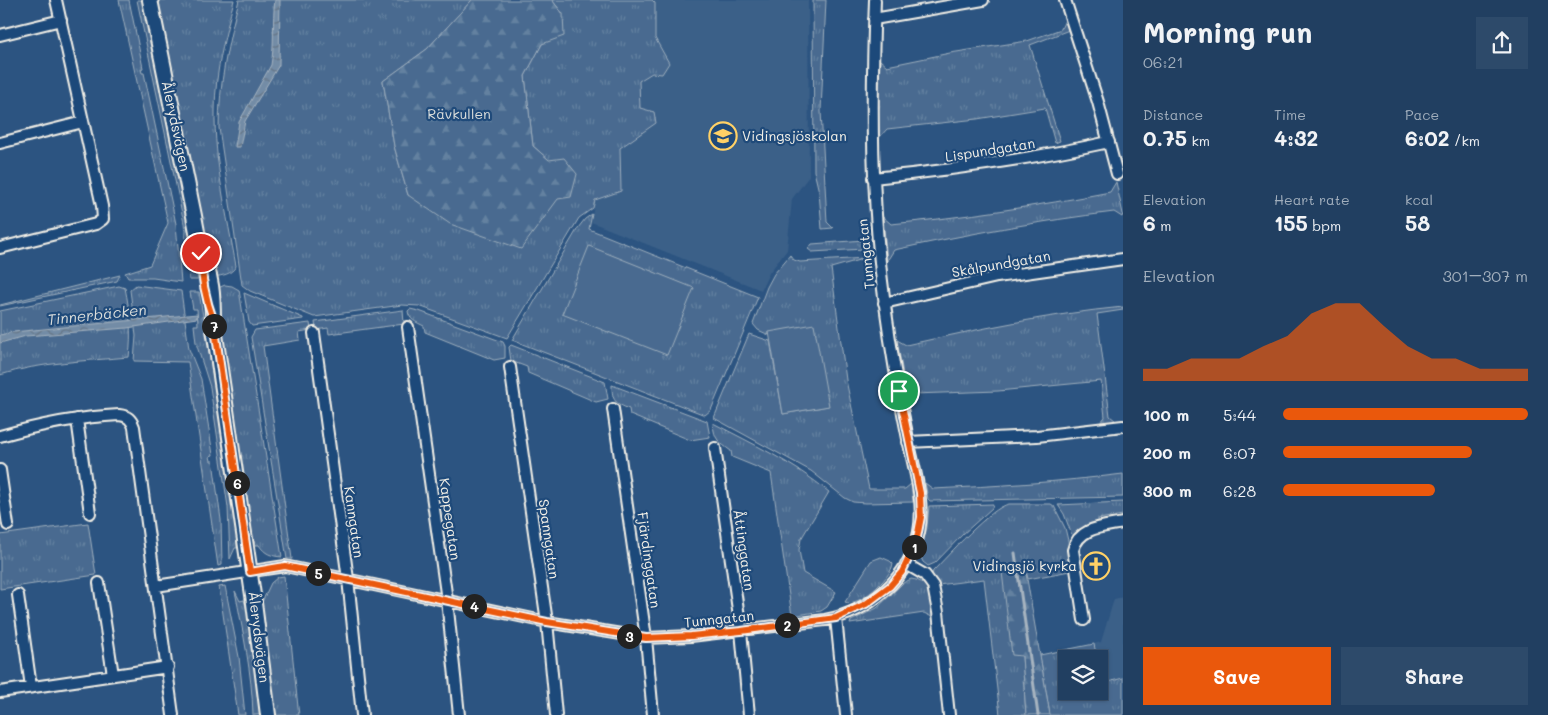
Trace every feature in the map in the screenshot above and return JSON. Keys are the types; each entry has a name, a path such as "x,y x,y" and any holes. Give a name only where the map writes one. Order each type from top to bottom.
{"main road":[{"name":"Ålerydsvägen","path":"150,0 201,253 209,270 211,280 214,322 250,572 268,715"}],"street":[{"path":"0,248 96,224 103,219 102,206 84,122 56,0"},
{"name":"Tunngatan","path":"156,586 285,566 547,622 646,638 741,631 836,618 855,610 877,597 902,572 916,543 921,504 890,342 877,235 873,178 872,100 875,0"},
{"path":"874,19 983,0"},
{"path":"1065,0 1090,76 1117,174"},
{"path":"0,35 61,20"},
{"path":"0,143 84,122"},
{"name":"Lispundgatan","path":"873,178 1002,163 1109,142"},
{"name":"Skålpundgatan","path":"884,303 997,277 1123,259"},
{"name":"Kappegatan","path":"408,327 448,600 459,715"},
{"name":"Kanngatan","path":"314,333 348,579 362,715"},
{"name":"Spanngatan","path":"510,368 547,622 556,715"},
{"name":"Fjärdinggatan","path":"613,409 646,638 653,715"},
{"path":"0,436 30,427 77,419 119,415 131,420 134,427 174,715"},
{"path":"77,419 90,513"},
{"path":"908,442 1037,436 1123,426"},
{"name":"Åttinggatan","path":"715,448 741,631 749,715"},
{"path":"0,470 8,525"},
{"path":"1084,620 1073,550 1075,543 1087,531 1123,523"},
{"path":"906,564 925,575 933,586 938,612 949,715"},
{"path":"99,583 113,675"},
{"path":"18,595 31,687"},
{"path":"836,618 846,715"},
{"path":"0,692 168,667"}],"shaded area":[{"name":"Vidingsjöskolan","path":"652,0 808,0 809,176 792,199 787,250 769,273 761,290 591,222 595,200 621,191 620,148 656,123 654,112 640,108 639,81 669,63 655,38 655,3"},
{"path":"1123,597 1123,678 1108,682 1108,650 1096,650 1094,644 1101,642 1114,599"}],"green space":[{"path":"119,0 129,0 143,68 141,69 142,73 144,73 176,224 181,282 153,278 128,278 125,273 150,265 168,223"},
{"path":"137,0 143,0 189,225 198,280 189,280 184,223"},
{"path":"157,0 234,0 221,54 215,96 215,130 219,169 236,266 232,271 224,275 214,277 212,270"},
{"path":"239,0 472,0 427,49 383,81 394,146 408,195 549,160 533,146 525,76 542,44 563,14 552,0 652,0 655,3 655,38 669,63 662,74 652,73 639,81 640,108 654,112 656,123 620,148 621,191 595,200 593,208 579,218 507,338 419,306 402,305 314,317 250,291 242,285 219,128 225,63"},
{"name":"Rävkullen","path":"472,0 552,0 563,14 564,36 542,44 525,76 533,146 549,160 564,158 577,174 571,197 558,199 521,249 450,224 408,195 394,146 383,81 427,49"},
{"path":"813,0 826,0 821,111 827,222 833,228 822,229 819,192 814,171"},
{"path":"1065,20 1069,30 1030,45 1060,141 1055,143 1045,108 977,119 887,129 879,138 878,98 880,60 887,66 950,53 1027,41 1061,29"},
{"path":"1116,182 1122,217 1114,212 976,233 894,250 887,261 883,217 891,224 1001,211 1110,192"},
{"path":"592,214 589,229 758,297 711,410 705,415 512,340 578,228"},
{"path":"864,240 868,244 864,249 812,252 808,249 812,244"},
{"path":"589,246 694,288 667,355 562,314"},
{"path":"790,255 794,260 800,262 866,258 831,268 846,380 869,489 905,489 911,484 913,502 853,502 845,498 811,471 714,418 749,334 770,341 783,414 828,406 769,332 769,335 758,330 753,324 767,287 774,274"},
{"path":"120,275 117,281 0,306 0,305"},
{"path":"136,285 181,291 189,349 201,379 213,455 210,456 211,461 213,461 221,520 222,565 218,566 188,362 134,361 136,336 130,290"},
{"path":"225,285 239,290 282,557 269,554 259,545 255,545 251,527 216,294 218,288"},
{"path":"119,286 125,288 128,305 129,357 31,367 0,375 0,311"},
{"path":"190,292 199,292 230,480 237,548 235,548 230,559 228,507 210,387 196,343 194,325 198,325 197,309 193,309"},
{"path":"244,293 303,319 252,326 249,322"},
{"path":"1123,307 1123,310 1097,314 1110,416 1116,421 1099,424 1105,417 1101,381 998,391 914,394 908,402 897,340 906,345 1014,323"},
{"path":"410,309 503,342 505,358 494,360 425,332 424,326 410,317 408,311"},
{"path":"403,310 404,324 329,334 328,328 316,330 315,322"},
{"path":"310,323 311,330 299,332 300,340 263,346 292,559 287,559 251,337 255,330"},
{"path":"814,324 829,406 783,414 769,332"},
{"path":"511,345 605,382 608,399 596,402 528,373 527,367 511,361 509,347"},
{"path":"612,385 707,421 710,437 690,440 630,415 629,409 615,401"},
{"path":"713,423 787,463 829,492 801,539 799,550 803,573 836,592 827,607 821,611 792,616 771,473 732,457 731,451 720,443 716,437"},
{"path":"1123,474 1123,497 930,501 925,483 933,489"},
{"path":"1123,502 1123,515 1098,519 1099,525 1073,538 1064,514 1058,505"},
{"path":"993,504 992,508 935,563 928,566 923,562 920,555 927,527 929,506"},
{"path":"1009,504 1051,504 1054,506 1065,528 1075,570 1028,579 1025,567 1022,656 1026,715 1000,715 984,579 938,585 932,575 933,571 958,544 992,514"},
{"path":"88,523 96,575 0,589 0,535"},
{"path":"881,557 893,564 886,577 858,601 845,602 871,561"},
{"path":"1025,567 1050,715 1026,715 1022,656 1012,655 1002,572"},
{"path":"284,576 299,715 276,715 262,602 271,583 278,577"},
{"path":"911,579 923,584 930,593 934,618 924,613 850,624 851,621 877,608 903,583"},
{"path":"225,586 239,657 245,715 238,715 219,587"},
{"path":"235,591 240,601 244,600 248,614 261,699 259,715 253,715 249,668"},
{"path":"1094,644 1095,650 1065,650"},
{"path":"1058,651 1058,700 1108,700 1108,682 1123,678 1123,715 1050,715 1040,655"}],"water":[{"path":"275,0 280,0 279,65 245,121 240,147 235,147 239,122 271,65"},
{"path":"197,314 197,318 127,328 26,336 0,343 0,335 13,332"}],"waterway":[{"path":"1015,553 1038,715"}],"place":[{"name":"Vidingsjöskolan","path":"723,136"},
{"name":"Vidingsjö kyrka","path":"1096,566"}],"route":[{"path":"201,253 204,296 214,322 250,572 285,566 547,622 646,638 741,631 836,618 866,604 890,586 902,572 916,543 921,517 920,493 899,391"}],"water label":[{"name":"Tinnerbäcken","path":"97,315"}]}
